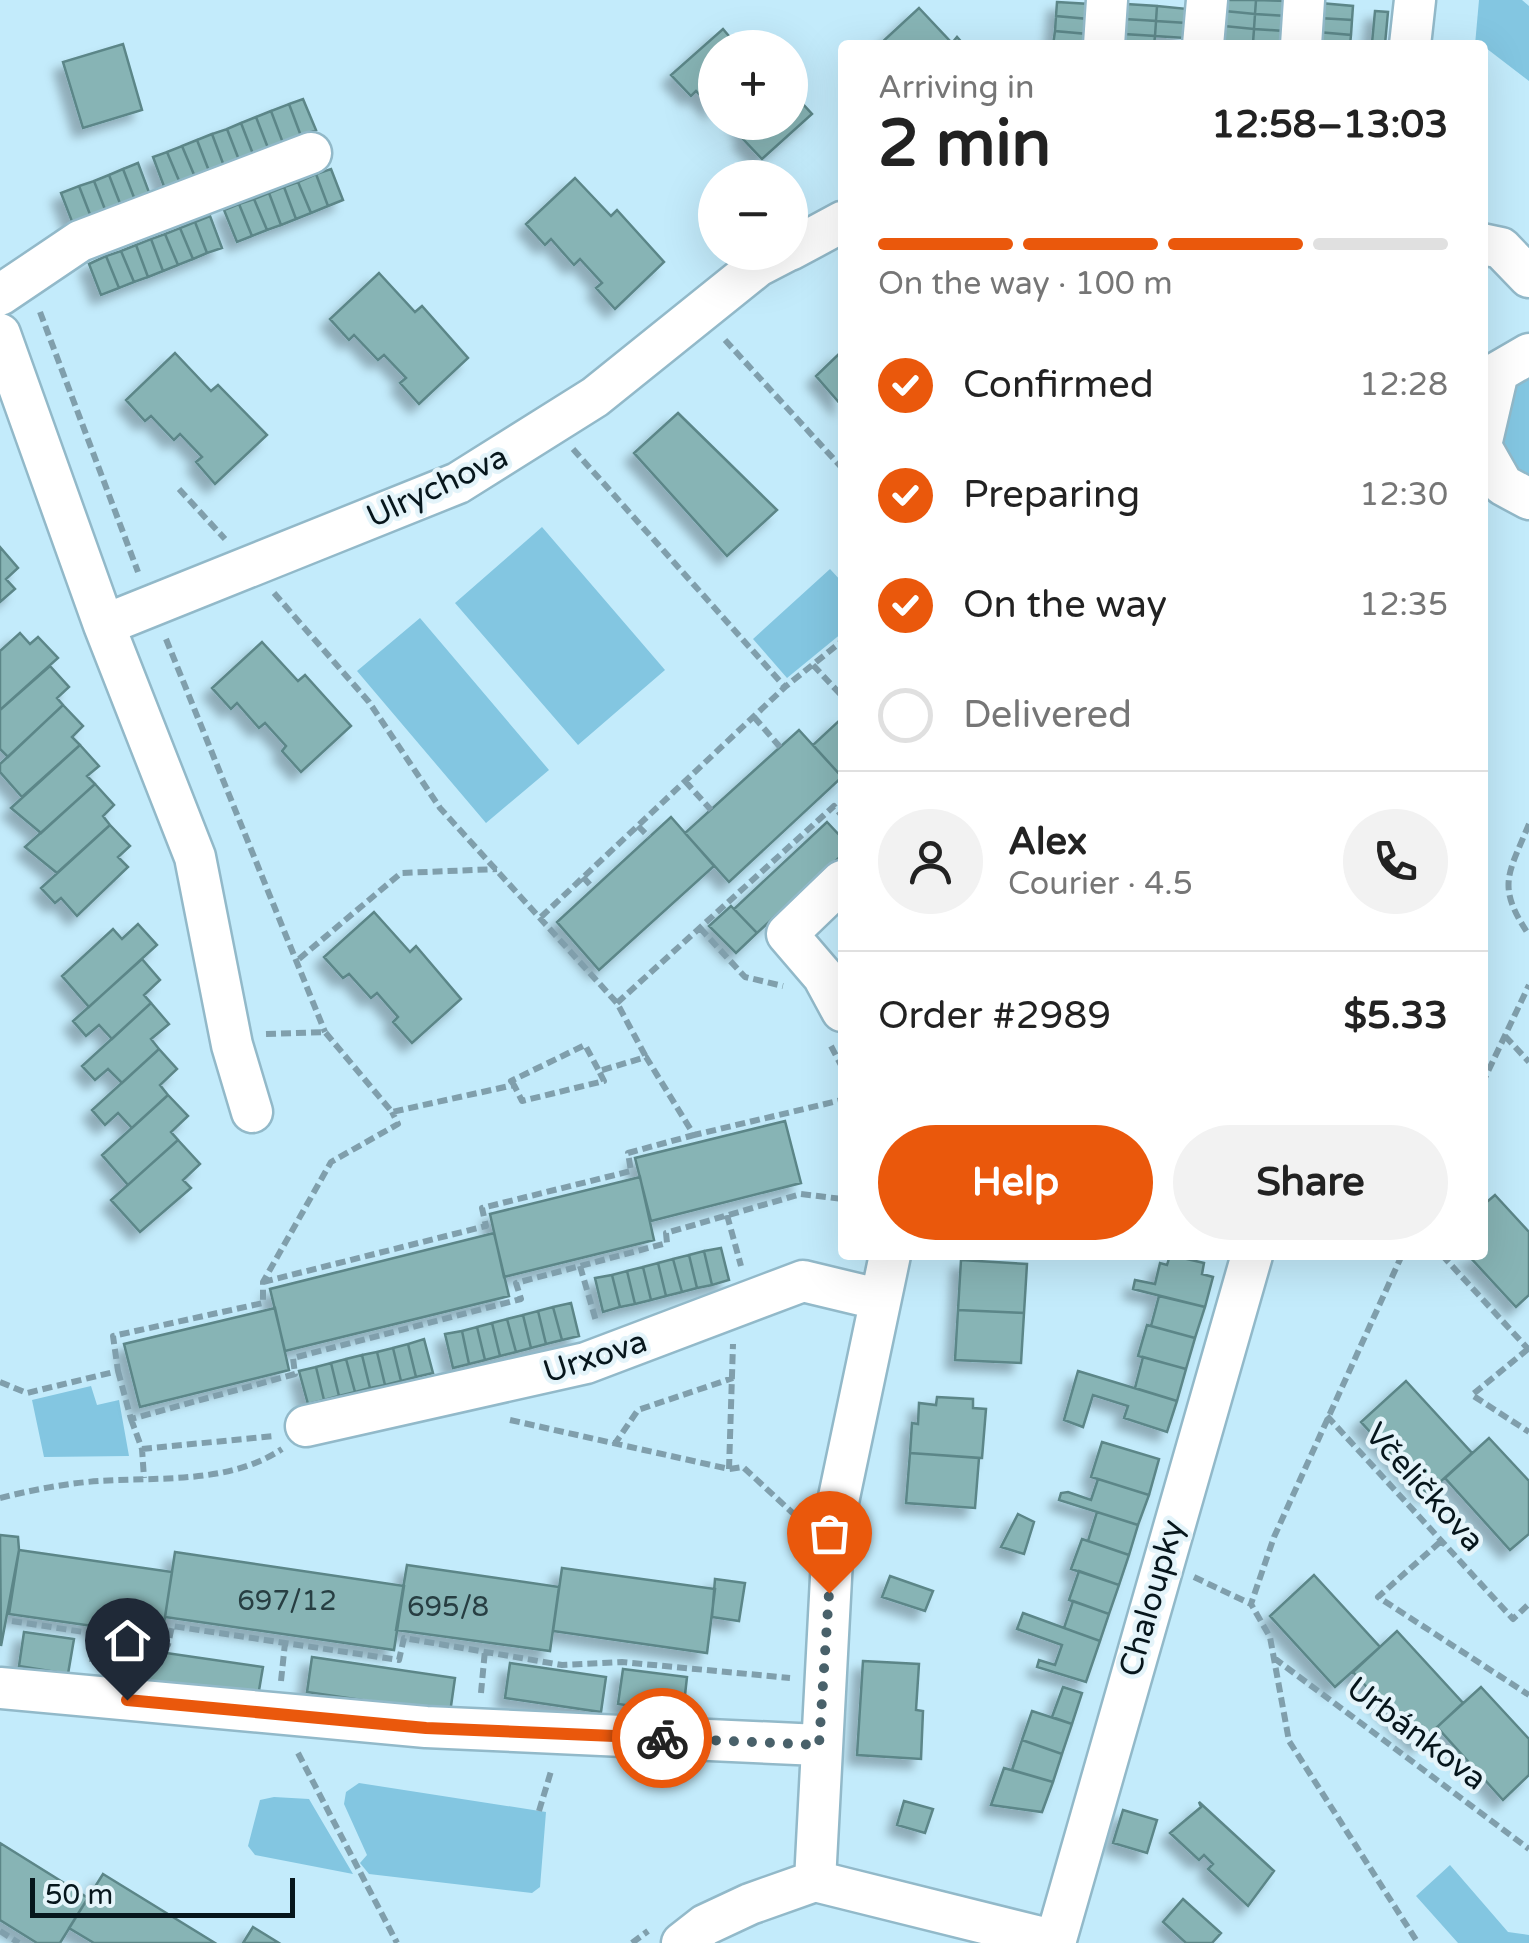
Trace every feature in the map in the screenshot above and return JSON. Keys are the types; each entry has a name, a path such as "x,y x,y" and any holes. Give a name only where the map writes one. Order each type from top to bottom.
{"street":[{"path":"1104,40 1107,0"},
{"path":"1203,40 1207,0"},
{"path":"1301,40 1304,0"},
{"path":"1411,40 1415,0"},
{"path":"14,286 80,242 310,153"},
{"name":"Ulrychova","path":"808,240 838,224"},
{"path":"1488,245 1500,248 1529,277"},
{"name":"Ulrychova","path":"104,625 458,483 552,426 753,270"},
{"path":"0,334 104,625 195,857 232,1045 252,1112"},
{"path":"1488,417 1498,372 1529,354"},
{"path":"1488,455 1504,485 1529,498"},
{"path":"834,1023 823,976 787,934 838,885"},
{"path":"815,1880 819,1745 834,1521 889,1260"},
{"name":"Chaloupky","path":"1056,1942 1160,1564 1251,1260"},
{"name":"Urxova","path":"296,1435 606,1356 803,1281 878,1299"},
{"path":"13,1690 426,1728 819,1745"},
{"path":"682,1943 705,1926 750,1904 815,1880 1056,1942"}],"path":[{"path":"14,286 142,582"},
{"path":"700,313 838,464"},
{"path":"552,426 786,688"},
{"path":"178,489 369,702 440,808 616,1004 694,1135"},
{"path":"144,1478 142,1448 118,1371 113,1336 263,1303 263,1282 331,1162 398,1124 325,1032 299,959 161,627"},
{"path":"540,917 754,717 838,644"},
{"path":"813,665 838,692"},
{"path":"754,717 780,747"},
{"path":"686,781 711,810"},
{"path":"616,1004 834,806 838,811"},
{"path":"1529,824 1506,887 1508,904 1529,935"},
{"path":"638,826 649,837"},
{"path":"299,959 401,874 497,870"},
{"path":"583,877 593,888"},
{"path":"700,928 745,976 786,987 796,998"},
{"path":"1488,1071 1529,985"},
{"path":"232,1045 269,1033 325,1032"},
{"path":"1505,1036 1529,1062"},
{"path":"585,1045 604,1080 522,1101 514,1085 511,1080 585,1045"},
{"path":"599,1070 646,1056"},
{"path":"392,1112 514,1085"},
{"path":"263,1282 486,1226 482,1208 631,1171 628,1153 838,1101"},
{"path":"131,1419 295,1374 293,1358 520,1300 516,1283 667,1244 666,1232 801,1194 838,1199"},
{"path":"728,1215 742,1304 733,1378 729,1469"},
{"path":"1251,1604 1274,1537 1400,1260"},
{"path":"1447,1260 1528,1350 1472,1395 1529,1432"},
{"path":"580,1266 606,1356"},
{"path":"0,1382 27,1393 118,1371"},
{"path":"614,1445 638,1410 733,1378"},
{"path":"461,1393 512,1421 729,1469 743,1466 801,1521"},
{"name":"Včeličkova","path":"1327,1416 1512,1619 1529,1604"},
{"path":"142,1448 296,1435"},
{"path":"0,1498 94,1481 212,1475 267,1460 296,1435"},
{"path":"1440,1542 1378,1597 1529,1694"},
{"path":"1160,1564 1251,1604 1270,1638 1289,1742 1418,1943"},
{"path":"12,1621 168,1644 172,1626 400,1660 404,1638 562,1666 622,1662 806,1680"},
{"name":"Urbánkova","path":"1274,1658 1529,1849"},
{"path":"278,1714 397,1943"},
{"path":"0,1931 19,1943"}],"shaded area":[{"path":"1479,0 1522,0 1529,6 1529,81 1488,50 1488,40 1475,40"},
{"path":"1529,371 1529,475 1507,454 1502,424 1509,394"},
{"path":"542,527 665,670 578,745 455,603"},
{"path":"830,569 838,578 838,636 787,678 753,639"},
{"path":"420,618 549,770 486,823 357,671"},
{"path":"91,1386 97,1405 119,1400 129,1456 44,1457 32,1400"},
{"path":"359,1783 546,1812 540,1887 532,1893 369,1874 360,1863 367,1855 344,1804 346,1792"},
{"path":"309,1799 353,1874 255,1855 248,1846 260,1800"},
{"path":"1450,1865 1508,1932 1529,1935 1529,1943 1458,1943 1416,1896"}],"building":[{"path":"1225,0 1256,0 1255,14 1225,11"},
{"path":"1256,0 1287,1 1286,16 1255,14"},
{"path":"1057,2 1090,4 1088,19 1056,16"},
{"path":"1320,3 1353,6 1352,20 1319,18"},
{"path":"1126,4 1157,6 1156,21 1125,19"},
{"path":"1157,6 1188,9 1186,23 1156,21"},
{"path":"919,8 949,40 884,40"},
{"path":"1225,11 1255,14 1254,29 1224,26"},
{"path":"1375,11 1388,12 1385,40 1372,40"},
{"path":"1255,14 1286,16 1284,31 1254,29"},
{"path":"1056,16 1088,19 1087,34 1055,31"},
{"path":"1319,18 1352,20 1351,35 1318,32"},
{"path":"1125,19 1156,21 1155,36 1124,34"},
{"path":"1156,21 1186,23 1185,38 1155,36"},
{"path":"1224,26 1254,29 1253,40 1222,40"},
{"path":"1254,29 1284,31 1283,40 1253,40"},
{"path":"1055,31 1087,34 1086,40 1054,40"},
{"path":"1318,32 1351,35 1350,40 1317,40"},
{"path":"1124,34 1155,36 1155,40 1123,40"},
{"path":"123,44 142,110 83,128 63,62"},
{"path":"698,51 698,93 691,96 671,75"},
{"path":"303,99 316,130 301,136 289,104"},
{"path":"289,104 301,136 283,143 271,111"},
{"path":"271,111 283,143 268,148 256,117"},
{"path":"256,117 268,148 253,154 241,123"},
{"path":"241,123 253,154 239,160 227,129"},
{"path":"227,129 239,160 224,166 212,134"},
{"path":"212,134 224,166 209,171 197,140"},
{"path":"197,140 209,171 195,177 182,146"},
{"path":"744,140 783,140 762,159"},
{"path":"182,146 195,177 180,183 167,152"},
{"path":"167,152 180,183 165,189 153,157"},
{"path":"138,163 150,195 135,200 123,169"},
{"path":"123,169 135,200 121,206 109,175"},
{"path":"331,169 343,200 328,206 316,174"},
{"path":"316,174 328,206 311,213 298,182"},
{"path":"109,175 121,206 106,212 94,181"},
{"path":"575,178 611,216 617,210 664,262 615,309 596,288 602,283 580,259 574,265 551,239 545,245 526,224"},
{"path":"94,181 106,212 91,217 79,186"},
{"path":"298,182 311,213 296,219 284,187"},
{"path":"79,186 91,217 73,224 61,193"},
{"path":"284,187 296,219 281,225 269,193"},
{"path":"269,193 281,225 267,230 254,199"},
{"path":"254,199 267,230 252,236 239,204"},
{"path":"239,204 252,236 237,242 224,210"},
{"path":"210,216 222,248 207,253 195,222"},
{"path":"195,222 207,253 193,259 180,228"},
{"path":"180,228 193,259 178,265 165,234"},
{"path":"165,234 178,265 163,271 151,239"},
{"path":"151,239 163,271 148,277 136,245"},
{"path":"136,245 148,277 134,282 121,251"},
{"path":"121,251 134,282 119,288 106,256"},
{"path":"106,256 119,288 101,295 89,264"},
{"path":"379,273 415,312 422,306 468,358 419,404 400,383 406,378 384,355 378,360 354,335 349,340 330,319"},
{"path":"175,353 211,391 218,385 267,435 215,484 196,462 202,457 180,434 174,440 151,416 145,421 126,400"},
{"path":"838,355 838,401 816,376"},
{"path":"678,413 777,510 727,556 634,453"},
{"path":"0,547 18,568 6,579 15,589 0,602"},
{"path":"20,633 30,644 38,637 58,658 0,710 0,651"},
{"path":"262,642 298,681 305,675 351,726 301,772 282,751 286,746 265,723 259,728 237,703 231,709 212,688"},
{"path":"50,666 69,687 57,698 63,705 8,757 0,749 0,710"},
{"path":"63,705 83,726 72,737 80,745 22,797 0,772 0,764"},
{"path":"838,722 838,773 813,745"},
{"path":"799,730 838,773 838,781 729,882 685,833"},
{"path":"80,745 99,766 87,776 95,784 41,833 11,808"},
{"path":"95,784 114,805 103,816 110,825 57,873 25,847"},
{"path":"671,817 714,866 599,970 557,922"},
{"path":"827,822 838,834 838,859 757,933 734,909"},
{"path":"110,825 130,846 118,857 128,867 77,916 61,898 55,903 41,888"},
{"path":"731,906 757,933 736,953 709,926"},
{"path":"374,912 410,952 416,946 461,999 412,1043 393,1022 398,1017 377,993 371,998 349,974 343,978 324,957"},
{"path":"138,924 157,945 89,1007 62,976 113,929 122,939"},
{"path":"142,959 160,980 144,995 151,1003 112,1039 99,1025 86,1036 73,1021"},
{"path":"151,1003 169,1024 151,1039 159,1049 122,1083 108,1069 95,1080 82,1066"},
{"path":"159,1049 177,1069 160,1085 168,1095 132,1128 118,1113 105,1125 92,1110"},
{"path":"168,1095 188,1116 171,1132 178,1140 128,1185 102,1155"},
{"path":"785,1121 801,1183 651,1221 635,1158"},
{"path":"178,1140 200,1164 183,1180 191,1188 140,1232 111,1200"},
{"path":"640,1177 654,1240 504,1277 490,1214"},
{"path":"1495,1195 1529,1232 1529,1295 1516,1307 1473,1260 1488,1260 1488,1201"},
{"path":"494,1233 509,1296 285,1351 270,1289"},
{"path":"721,1248 729,1280 712,1285 704,1251"},
{"path":"704,1251 712,1285 697,1288 689,1255"},
{"path":"689,1255 697,1288 682,1292 673,1259"},
{"path":"673,1259 682,1292 666,1296 658,1263"},
{"path":"961,1260 1027,1264 1024,1313 958,1310"},
{"path":"1168,1260 1204,1263 1202,1274 1213,1277 1205,1307 1133,1289 1135,1280 1155,1284 1160,1263 1167,1265"},
{"path":"658,1263 666,1296 651,1300 643,1267"},
{"path":"643,1267 651,1300 635,1304 627,1271"},
{"path":"627,1271 635,1304 620,1307 612,1275"},
{"path":"612,1275 620,1307 603,1312 595,1278"},
{"path":"1159,1296 1205,1307 1195,1338 1151,1326"},
{"path":"571,1303 579,1336 562,1340 553,1307"},
{"path":"553,1307 562,1340 546,1344 538,1311"},
{"path":"275,1308 289,1370 140,1407 124,1344"},
{"path":"958,1310 1024,1313 1021,1363 955,1360"},
{"path":"538,1311 546,1344 531,1348 523,1315"},
{"path":"523,1315 531,1348 516,1352 507,1319"},
{"path":"507,1319 516,1352 500,1356 492,1323"},
{"path":"492,1323 500,1356 485,1360 477,1327"},
{"path":"1147,1325 1195,1338 1186,1369 1138,1356"},
{"path":"477,1327 485,1360 469,1364 462,1331"},
{"path":"462,1331 469,1364 453,1368 445,1334"},
{"path":"424,1339 433,1373 416,1377 408,1344"},
{"path":"408,1344 416,1377 401,1381 393,1348"},
{"path":"393,1348 401,1381 385,1385 377,1352"},
{"path":"377,1352 385,1385 370,1388 362,1355"},
{"path":"362,1355 370,1388 355,1392 346,1359"},
{"path":"1143,1357 1186,1369 1177,1401 1135,1388"},
{"path":"346,1359 355,1392 339,1396 331,1363"},
{"path":"331,1363 339,1396 324,1400 316,1367"},
{"path":"316,1367 324,1400 308,1404 299,1371"},
{"path":"1078,1371 1177,1401 1167,1432 1124,1418 1128,1406 1093,1395 1083,1427 1064,1420"},
{"path":"1406,1381 1472,1453 1427,1494 1361,1422"},
{"path":"937,1397 973,1399 973,1408 986,1409 982,1458 910,1453 912,1423 918,1424 919,1403 936,1405"},
{"path":"1489,1438 1529,1481 1529,1534 1510,1550 1445,1478"},
{"path":"1102,1442 1159,1459 1149,1495 1091,1477"},
{"path":"910,1453 979,1458 975,1508 906,1503"},
{"path":"1098,1479 1149,1495 1138,1525 1059,1500 1061,1493 1068,1492 1091,1500"},
{"path":"1097,1512 1138,1525 1129,1555 1088,1541"},
{"path":"1018,1514 1034,1522 1024,1554 1001,1547"},
{"path":"0,1535 18,1537 19,1550 1,1646"},
{"path":"1082,1539 1129,1555 1119,1585 1071,1569"},
{"path":"19,1550 172,1572 162,1636 9,1614"},
{"path":"175,1552 404,1586 394,1650 165,1617"},
{"path":"407,1565 559,1587 550,1651 396,1630"},
{"path":"562,1568 715,1589 707,1653 553,1631"},
{"path":"1079,1571 1119,1585 1109,1614 1069,1600"},
{"path":"1314,1575 1380,1647 1335,1687 1270,1616"},
{"path":"890,1576 933,1591 925,1611 882,1597"},
{"path":"715,1579 745,1583 739,1621 712,1617"},
{"path":"1073,1601 1109,1614 1100,1641 1064,1628"},
{"path":"1023,1613 1100,1641 1086,1682 1037,1667 1039,1660 1055,1665 1062,1645 1017,1629"},
{"path":"1397,1631 1463,1703 1419,1744 1353,1672"},
{"path":"24,1632 74,1639 68,1674 19,1666"},
{"path":"118,1646 263,1667 257,1702 113,1681"},
{"path":"312,1657 455,1678 450,1713 307,1692"},
{"path":"863,1661 919,1664 916,1710 923,1711 921,1759 857,1755"},
{"path":"510,1663 606,1677 601,1712 505,1698"},
{"path":"623,1669 687,1677 683,1713 618,1704"},
{"path":"1063,1687 1082,1693 1072,1724 1052,1717"},
{"path":"1481,1687 1529,1739 1529,1775 1503,1800 1437,1727"},
{"path":"1032,1711 1072,1724 1062,1754 1022,1740"},
{"path":"1022,1740 1062,1754 1053,1782 1012,1770"},
{"path":"1004,1768 1053,1782 1042,1812 991,1805"},
{"path":"904,1801 933,1809 925,1833 897,1825"},
{"path":"1199,1802 1274,1871 1248,1906 1208,1869 1213,1864 1204,1855 1199,1860 1170,1833 1201,1807"},
{"path":"1123,1810 1157,1820 1147,1853 1113,1843"},
{"path":"0,1843 88,1898 60,1943 37,1943 0,1920"},
{"path":"103,1874 215,1943 94,1943 69,1928"},
{"path":"1183,1899 1221,1933 1212,1943 1186,1943 1163,1922"},
{"path":"253,1927 279,1943 243,1943"}],"way so far":[{"path":"662,1738 819,1745 829,1593"}],"route":[{"path":"127,1700 426,1728 662,1738"}]}
